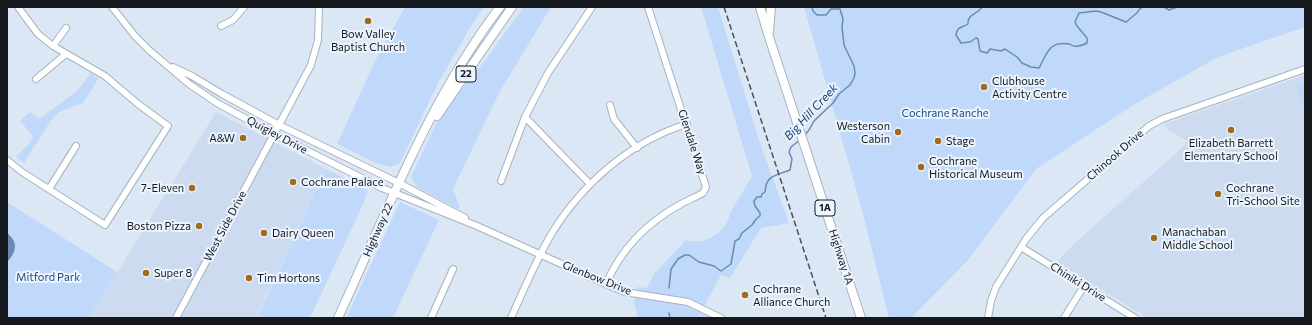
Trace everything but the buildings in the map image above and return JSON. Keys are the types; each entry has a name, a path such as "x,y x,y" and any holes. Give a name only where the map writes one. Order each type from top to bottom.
{"main road":[{"name":"Highway 22","path":"338,318 399,183 448,86 460,64 500,7"},
{"name":"Highway 22","path":"420,142 512,7"},
{"name":"Highway 1A","path":"760,7 861,318"},
{"name":"Highway 1A","path":"769,37 771,8"}],"street":[{"path":"7,160 105,225 168,126 138,104 105,76 53,46 38,34 18,7"},
{"name":"Quigley Drive","path":"112,7 135,36 189,84 207,96 274,134 395,193"},
{"path":"221,26 233,20 244,7"},
{"name":"West Side Drive","path":"176,318 311,65 318,40 319,7"},
{"path":"501,181 525,116 548,73 592,7"},
{"name":"Glendale Way","path":"606,284 619,259 642,233 665,214 705,191 706,184 648,7"},
{"path":"53,46 66,28"},
{"path":"36,79 66,54"},
{"name":"Quigley Drive","path":"166,64 192,76 279,125 399,183"},
{"name":"Chinook Drive","path":"988,318 991,301 996,287 1029,235 1047,214 1152,124 1162,119 1305,69"},
{"path":"610,106 614,119 637,148"},
{"path":"525,116 590,184"},
{"path":"511,318 540,254 552,232 590,184 610,167 637,148 666,132 687,124"},
{"path":"49,189 76,146"},
{"name":"Glenbow Drive","path":"399,183 456,213 477,226"},
{"name":"Glenbow Drive","path":"395,193 477,226 625,292 688,302 721,318"},
{"name":"Chiniki Drive","path":"1021,247 1135,318"},
{"path":"430,318 453,268"},
{"path":"1064,318 1084,286"}],"shaded area":[{"name":"Cochrane Tri-School Site","path":"1305,75 1305,318 1147,318 1057,262 1077,241 1183,147 1187,141 1166,128 1164,124"},
{"path":"216,112 326,169 256,318 89,318"},
{"path":"7,233 11,236 15,244 15,248 7,262"}],"green space":[{"path":"405,7 484,7 438,83 400,163 391,167 378,164 337,144 377,57"},
{"path":"524,7 551,7 499,93 453,189 460,207 458,209 417,187 411,177 439,117 487,58"},
{"path":"701,7 718,7 761,146 789,223 761,228 730,278 721,275 703,308 721,318 638,318 634,303 637,287 647,288 654,274 686,240 702,241 716,235 727,223 730,213 752,176"},
{"name":"Cochrane Ranche","path":"804,7 1305,7 1305,27 1218,57 1135,104 1036,169 968,260 911,318 889,318 862,210"},
{"path":"91,73 98,79 83,103 59,112 50,122 24,163 16,157 28,145 33,136 20,121 30,112 39,119 77,91"},
{"path":"1305,83 1305,102 1301,104 1296,85"},
{"path":"326,169 368,191 365,200 310,318 257,318"},
{"name":"Mitford Park","path":"7,202 117,272 89,318 7,318"},
{"path":"400,202 439,220 393,318 346,318"}],"waterway":[{"name":"Big Hill Creek","path":"804,136 814,121 833,103 839,94 850,85 855,73 854,66 844,45 842,27 843,19 840,9 831,9 826,15 817,15 813,11 812,7"},
{"name":"Big Hill Creek","path":"982,7 969,18 968,24 957,30 956,35 961,43 970,42 976,38 978,39 980,51 987,53 990,49 1001,51 1005,49 1017,57 1022,63 1031,67 1039,68 1046,53 1052,47 1062,44 1078,46 1087,43 1087,38 1075,22 1079,13 1096,11 1126,22 1142,7 1150,7"},
{"name":"Big Hill Creek","path":"1164,7 1169,10 1177,7"},
{"name":"Big Hill Creek","path":"669,288 671,269 678,259 685,255 689,255 699,262 714,266 721,271 731,264 735,241 739,239 742,233 760,216 754,201 757,197 761,197 765,192 769,179 790,170 792,159 789,152 791,147 800,140"},
{"name":"Big Hill Creek","path":"669,313 670,318"}],"railway":[{"path":"724,7 826,318"}],"place":[{"name":"Bow Valley Baptist Church","path":"368,21"},
{"name":"Clubhouse Activity Centre","path":"984,87"},
{"name":"Elizabeth Barrett Elementary School","path":"1231,130"},
{"name":"Westerson Cabin","path":"898,132"},
{"name":"A&W","path":"243,138"},
{"name":"Stage","path":"938,141"},
{"name":"Cochrane Historical Museum","path":"921,167"},
{"name":"Cochrane Palace","path":"293,182"},
{"name":"7-Eleven","path":"192,188"},
{"name":"Cochrane Tri-School Site","path":"1218,194"},
{"name":"Boston Pizza","path":"199,226"},
{"name":"Dairy Queen","path":"264,233"},
{"name":"Manachaban Middle School","path":"1154,238"},
{"name":"Super 8","path":"146,273"},
{"name":"Tim Hortons","path":"249,278"},
{"name":"Cochrane Alliance Church","path":"745,295"}]}
